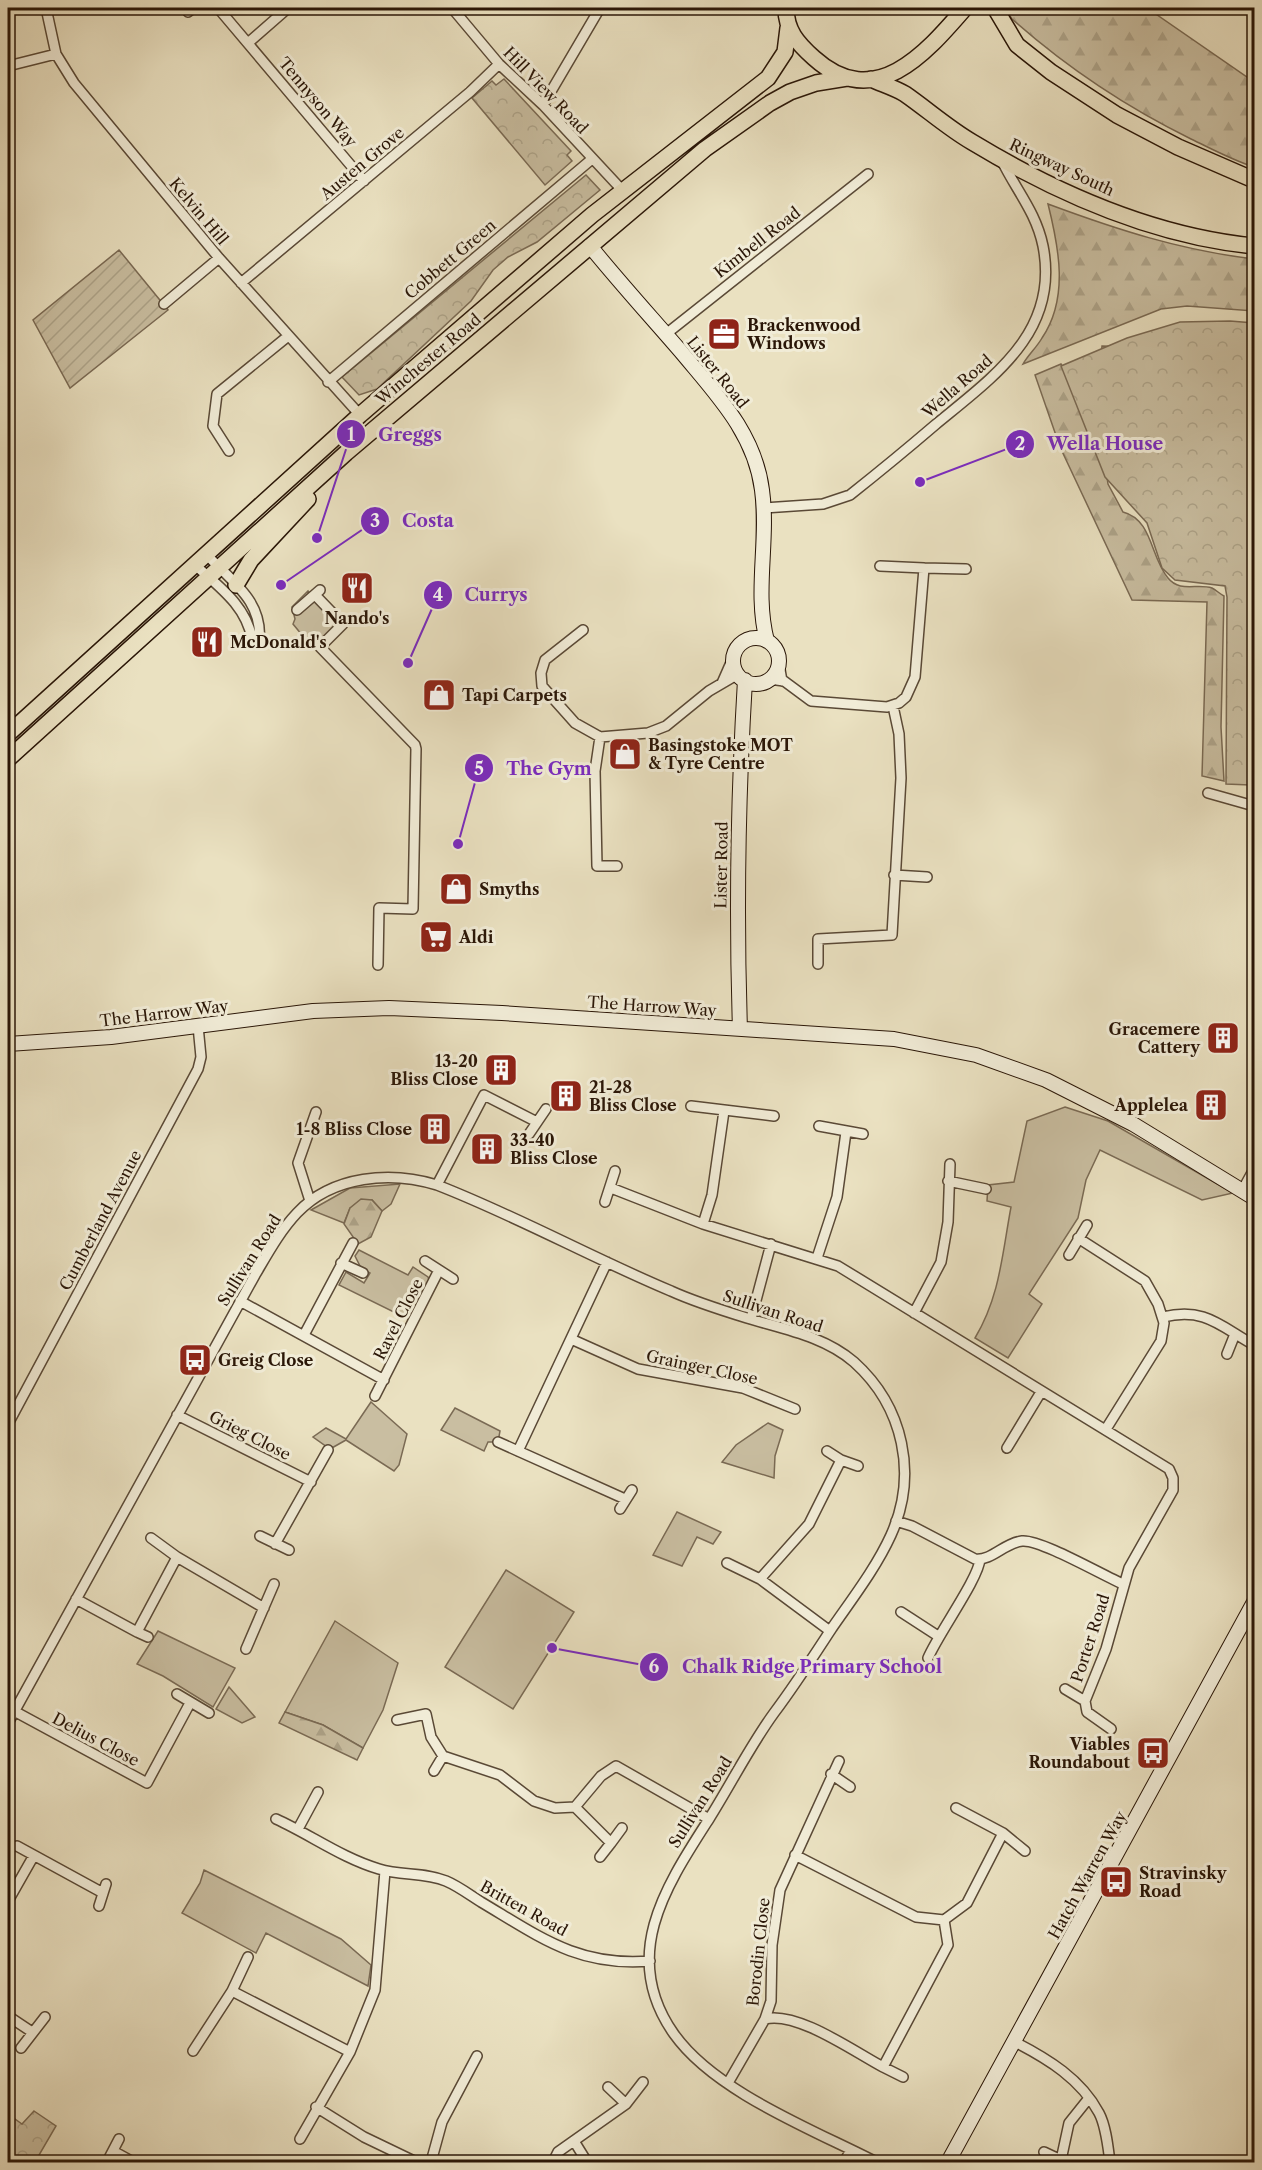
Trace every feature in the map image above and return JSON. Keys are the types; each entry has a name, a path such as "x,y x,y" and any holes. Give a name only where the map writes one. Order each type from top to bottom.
{"main road":[{"name":"Winchester Road","path":"8,734 360,415 622,190 768,78 785,52 788,28 786,8"},
{"path":"788,28 796,41 821,65 847,78 871,79 890,75 920,57 965,8"},
{"path":"995,8 1017,45 1051,72 1117,115 1178,147 1254,180"},
{"name":"Winchester Road","path":"8,759 346,453 705,149 770,103 816,83 847,78"},
{"name":"Ringway South","path":"871,79 903,93 940,123 1041,181 1134,220 1190,236 1254,246"},
{"path":"236,585 251,560 328,478 346,453"}],"street":[{"name":"Kelvin Hill","path":"46,8 56,54 74,83 287,337 360,415"},
{"name":"Tennyson Way","path":"218,8 364,181"},
{"path":"248,43 288,8"},
{"name":"Hill View Road","path":"452,8 499,64 543,105 622,190"},
{"path":"543,105 600,8"},
{"path":"8,66 56,54"},
{"name":"Austen Grove","path":"241,283 470,92 499,64"},
{"name":"Cobbett Green","path":"328,382 592,159"},
{"name":"Wella Road","path":"764,508 823,504 850,495 996,375 1029,333 1040,307 1046,282 1043,246 1037,223 1001,160"},
{"name":"Kimbell Road","path":"666,334 868,174"},
{"name":"Lister Road","path":"590,246 734,417 756,463 764,508 761,616 767,641"},
{"path":"164,303 219,258"},
{"path":"229,451 213,426 217,394 287,337"},
{"path":"194,564 215,574 236,585 257,612 261,627 255,641 244,615 215,574 206,554"},
{"path":"880,566 966,569"},
{"path":"733,658 758,680 811,701 893,706 906,697 915,677 924,567"},
{"path":"297,610 317,593 343,624 320,647 409,738 416,749 414,909 379,908 378,965"},
{"name":"Lister Road","path":"747,640 761,616"},
{"path":"583,630 545,660 541,673 542,686 575,723 600,737 648,733 666,726 722,682 738,646 747,640 761,638 777,651 779,664 758,680 722,682"},
{"name":"Lister Road","path":"740,1029 737,897 744,702 758,680"},
{"path":"818,964 818,939 892,935 901,778 899,734 893,706"},
{"path":"600,737 596,771 597,866 617,866"},
{"path":"1208,793 1254,806"},
{"path":"894,875 927,877"},
{"name":"The Harrow Way","path":"9,1045 198,1026 313,1011 388,1008 502,1013 894,1039 948,1048 1004,1064 1098,1105 1248,1194"},
{"name":"Cumberland Avenue","path":"8,1424 198,1069 201,1057 198,1026"},
{"path":"437,1185 484,1095 537,1122"},
{"path":"691,1106 774,1116"},
{"path":"529,1134 546,1109"},
{"path":"703,1224 712,1195 724,1111"},
{"path":"310,1201 298,1163 316,1112"},
{"path":"819,1126 862,1134"},
{"path":"817,1258 837,1197 846,1132"},
{"path":"914,1312 941,1262 948,1222 950,1164"},
{"path":"1248,1194 1254,1168"},
{"path":"605,1202 615,1171"},
{"name":"Sullivan Road","path":"8,1723 240,1301 282,1230 310,1201 350,1182 374,1178 410,1178 437,1185 670,1291 805,1335 839,1351 875,1384 894,1417 905,1455 903,1496 896,1521 881,1554 797,1684 772,1715 709,1819 681,1859 665,1891 655,1919 650,1961 655,1994 672,2031 686,2050 728,2083 876,2163"},
{"path":"948,1181 986,1189"},
{"name":"Porter Road","path":"611,1188 703,1224 838,1266 1169,1469 1173,1478 1173,1490 1146,1536 1123,1584 1106,1649 1085,1701 1087,1712 1111,1729"},
{"path":"1069,1255 1087,1225"},
{"path":"1078,1238 1145,1281 1163,1317 1161,1341 1106,1429"},
{"path":"304,1335 353,1243"},
{"path":"751,1319 771,1244"},
{"name":"Ravel Close","path":"425,1261 453,1279"},
{"path":"518,1451 607,1262"},
{"path":"341,1263 363,1274"},
{"name":"Ravel Close","path":"375,1396 439,1270"},
{"name":"Ravel Close","path":"240,1301 384,1380"},
{"path":"1163,1317 1192,1313 1211,1317 1254,1346"},
{"path":"1227,1354 1235,1334"},
{"name":"Grainger Close","path":"570,1339 638,1369 743,1389 795,1408"},
{"path":"1007,1448 1041,1392"},
{"name":"Grieg Close","path":"177,1415 310,1482"},
{"path":"498,1442 625,1499"},
{"path":"275,1544 328,1450"},
{"path":"827,1451 841,1460 858,1466"},
{"path":"760,1579 808,1524 841,1460"},
{"path":"620,1509 632,1490"},
{"path":"896,1521 912,1526 970,1557 980,1559 974,1578 938,1636 928,1658"},
{"path":"260,1536 289,1550"},
{"path":"151,1538 177,1557 264,1608"},
{"name":"Porter Road","path":"980,1559 1016,1542 1036,1542 1123,1584"},
{"path":"137,1632 177,1557"},
{"path":"728,1563 760,1579 830,1631"},
{"path":"246,1649 274,1584"},
{"path":"76,1599 148,1637"},
{"name":"Hatch Warren Way","path":"948,2163 1254,1602"},
{"path":"901,1612 938,1636"},
{"name":"Porter Road","path":"1065,1689 1085,1701"},
{"path":"177,1694 209,1713"},
{"name":"Delius Close","path":"14,1711 147,1783 190,1703"},
{"path":"397,1720 426,1714 431,1737 443,1756 500,1775 534,1801 555,1808 575,1807 601,1776 616,1766 709,1819"},
{"path":"434,1771 443,1756"},
{"name":"Borodin Close","path":"728,2083 765,2019 771,2001 775,1913 780,1890 831,1774 839,1761"},
{"path":"831,1774 850,1787"},
{"path":"298,1829 318,1792"},
{"path":"575,1807 611,1843"},
{"path":"956,1808 1003,1833 1024,1851"},
{"name":"Britten Road","path":"276,1819 341,1854 385,1871 427,1875 446,1881 535,1934 584,1957 620,1963 650,1961"},
{"path":"600,1857 622,1828"},
{"path":"795,1855 916,1917 944,1920 967,1903 1003,1833"},
{"path":"17,1846 33,1857 105,1889 99,1906"},
{"path":"8,1900 33,1857"},
{"path":"300,2139 316,2107 350,2052 375,1990 385,1871"},
{"path":"883,2067 948,1945 944,1920"},
{"path":"193,2051 232,1991 248,1957"},
{"path":"232,1991 350,2052"},
{"path":"8,2016 32,2032"},
{"path":"21,2048 45,2017"},
{"name":"Borodin Close","path":"765,2019 775,2017 794,2020 903,2077"},
{"path":"1015,2042 1063,2070 1089,2098 1101,2114 1110,2163"},
{"path":"431,2163 442,2122 477,2056"},
{"path":"552,2163 558,2152 626,2104 643,2082"},
{"path":"608,2087 626,2104"},
{"path":"1044,2152 1061,2160 1069,2123 1089,2098"},
{"path":"316,2107 364,2137 416,2163"},
{"path":"107,2163 118,2139"},
{"path":"574,2141 587,2163"},
{"path":"844,2163 851,2150"},
{"path":"113,2151 133,2163"}],"green space":[{"path":"1013,8 1147,8 1254,82 1254,167 1167,127 1097,85 1054,54 1012,19 1008,13"},
{"path":"504,79 571,151 567,155 572,161 545,185 472,98 492,81 496,85"},
{"path":"586,175 600,190 537,242 508,257 493,270 471,301 377,389 359,395 342,377"},
{"path":"1048,204 1150,238 1200,250 1254,259 1254,311 1187,306 1161,309 1023,364 1050,323 1059,290 1056,238"},
{"path":"119,250 168,310 70,388 33,320"},
{"path":"1180,322 1254,323 1254,703 1250,785 1226,784 1227,597 1225,586 1175,580 1162,568 1147,523 1105,477 1061,366 1127,338"},
{"path":"1102,346 1138,347 1106,470 1108,484 1123,512 1133,516 1146,531 1162,569 1173,583 1212,588 1224,596 1221,727 1224,781 1202,776 1207,602 1132,600 1060,447 1035,375 1061,364 1095,427"},
{"path":"308,591 315,602 340,625 324,639 320,637 311,646 293,624 295,619 292,607"},
{"path":"1065,1107 1108,1121 1233,1193 1202,1200 1100,1150 1086,1180 1078,1218 1029,1294 1042,1304 1008,1358 975,1338 995,1291 1011,1207 987,1201 988,1185 1014,1182 1027,1121"},
{"path":"400,1184 391,1204 382,1211 372,1200 350,1208 344,1223 311,1210 350,1188"},
{"path":"361,1199 372,1200 382,1211 371,1237 358,1244 344,1224 350,1208"},
{"path":"359,1250 408,1275 413,1267 428,1277 430,1283 410,1320 339,1285 346,1272 364,1283 370,1273 361,1268 355,1256"},
{"path":"371,1402 407,1434 399,1465 394,1471 346,1440 330,1449 313,1437 326,1428 346,1439"},
{"path":"455,1408 500,1431 498,1442 488,1442 484,1451 441,1430"},
{"path":"768,1423 783,1430 775,1456 774,1478 722,1462 736,1445"},
{"path":"677,1512 721,1532 713,1544 697,1537 682,1566 653,1555"},
{"path":"506,1570 574,1612 513,1709 445,1667"},
{"path":"335,1621 398,1663 383,1710 363,1748 323,1725 285,1712"},
{"path":"158,1631 235,1668 213,1707 163,1676 137,1664"},
{"path":"229,1687 255,1717 242,1723 216,1709"},
{"path":"285,1712 323,1725 363,1748 357,1760 279,1723"},
{"path":"204,1870 341,1939 371,1965 368,1986 266,1933 256,1953 182,1913 200,1883"},
{"path":"34,2111 56,2126 35,2162 8,2162 8,2114 22,2124"}],"place":[{"name":"Brackenwood Windows","path":"724,334"},
{"name":"Wella House","path":"920,482"},
{"name":"Greggs","path":"317,538"},
{"name":"Costa","path":"281,585"},
{"name":"Nando's","path":"357,588"},
{"name":"McDonald's","path":"207,642"},
{"name":"Currys","path":"408,663"},
{"name":"Tapi Carpets","path":"439,695"},
{"name":"Basingstoke MOT & Tyre Centre","path":"625,754"},
{"name":"The Gym","path":"458,844"},
{"name":"Smyths","path":"456,889"},
{"name":"Aldi","path":"436,937"},
{"name":"Gracemere Cattery","path":"1223,1038"},
{"name":"13-20 Bliss Close","path":"501,1070"},
{"name":"21-28 Bliss Close","path":"566,1096"},
{"name":"Applelea","path":"1211,1105"},
{"name":"1-8 Bliss Close","path":"435,1129"},
{"name":"33-40 Bliss Close","path":"487,1149"},
{"name":"Greig Close","path":"195,1360"},
{"name":"Chalk Ridge Primary School","path":"552,1648"},
{"name":"Viables Roundabout","path":"1153,1753"},
{"name":"Stravinsky Road","path":"1116,1882"}]}
